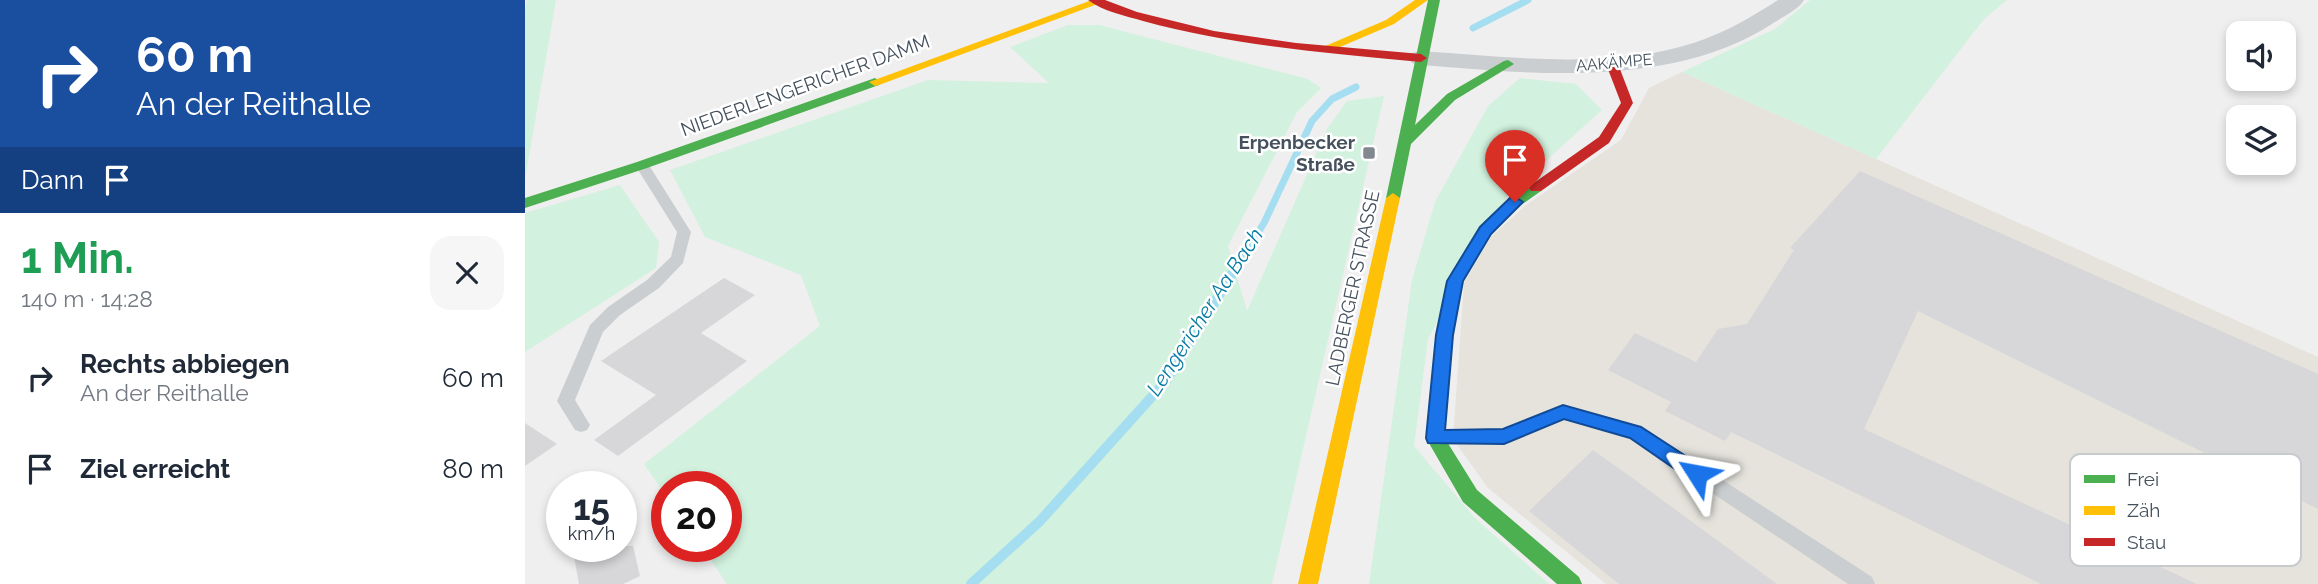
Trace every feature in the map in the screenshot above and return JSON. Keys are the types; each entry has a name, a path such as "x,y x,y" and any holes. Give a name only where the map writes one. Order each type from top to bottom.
{"main road":[{"path":"1324,49 1367,34 1397,19 1422,0"},
{"name":"LADBERGER STRASSE","path":"1308,584 1434,0"},
{"path":"1095,1 1171,28 1217,37 1422,58"},
{"name":"NIEDERLENGERICHER DAMM","path":"525,204 642,165 1095,1"},
{"path":"1404,143 1430,112 1456,92 1508,64"},
{"path":"1572,584 1470,496 1435,438 1445,335 1455,281 1485,231 1515,202 1604,140 1627,103 1612,64"}],"street":[{"name":"AAKÄMPE","path":"1422,58 1574,66 1677,56 1767,21 1793,0"}],"lane":[{"path":"581,425 566,401 596,329 614,311 653,284 678,259 684,232 642,165"},
{"path":"1435,438 1504,437 1563,412 1635,432 1864,584"}],"shaded area":[{"path":"1682,72 2318,357 2318,584 1606,584 1488,488 1453,439 1464,283 1491,237 1526,205 1621,140 1649,88"}],"green space":[{"path":"527,0 556,0 525,179 525,11"},
{"path":"1810,0 2007,0 1984,19 1876,159 1682,72 1775,29"},
{"path":"1068,25 1099,25 1308,79 1321,88 1297,112 1228,246 1247,311 1327,129 1347,101 1384,96 1272,584 727,584 712,562 742,562 742,471 651,471 651,474 644,464 820,326 801,275 705,237 670,170 928,80 1049,83 1010,47"},
{"path":"1520,78 1576,84 1602,110 1508,195 1428,339 1414,446 1475,518 1549,584 1369,584 1412,280 1435,202 1488,106"},
{"path":"620,185 659,242 656,268 525,352 525,213"}],"building":[{"path":"1860,171 2318,374 2318,509 2301,501 2301,454 2207,454 1918,311 1864,429 2070,525 2070,566 2158,566 2197,584 2041,584 1731,432 1725,441 1665,411 1671,402 1608,370 1635,333 1696,362 1718,329 1747,324 1794,250 1790,248"},
{"path":"724,278 755,295 701,333 747,361 618,456 594,440 656,395 601,361"},
{"path":"525,423 557,444 525,466"},
{"path":"1593,450 1777,584 1619,584 1529,511"},
{"path":"575,562 637,562 640,576 623,584 579,584"}],"waterway":[{"name":"Lengericher Aa Bach","path":"1473,28 1528,0"},
{"name":"Lengericher Aa Bach","path":"1247,250 1264,223 1312,121 1332,99 1356,87"},
{"name":"Lengericher Aa Bach","path":"971,584 1040,521 1166,381 1248,248"}],"traffic: fast":[{"path":"1393,198 1434,0"},
{"path":"1404,143 1451,97 1508,64"},
{"path":"525,203 642,165 875,82"},
{"path":"1536,188 1516,202 1485,231 1455,281 1445,335 1435,438 1470,496 1572,584"}],"traffic: slow":[{"path":"1329,47 1390,22 1422,0"},
{"path":"875,82 1097,2"},
{"path":"1308,584 1393,198"}],"traffic: jam":[{"path":"1094,0 1173,26 1214,34 1296,46 1421,58"},
{"path":"1536,188 1604,140 1627,103 1612,64"}],"place":[{"name":"Erpenbecker Straße","path":"1369,153"}],"route":[{"path":"1515,202 1485,231 1455,281 1445,335 1435,438 1504,437 1563,412 1635,432 1697,474"}]}
